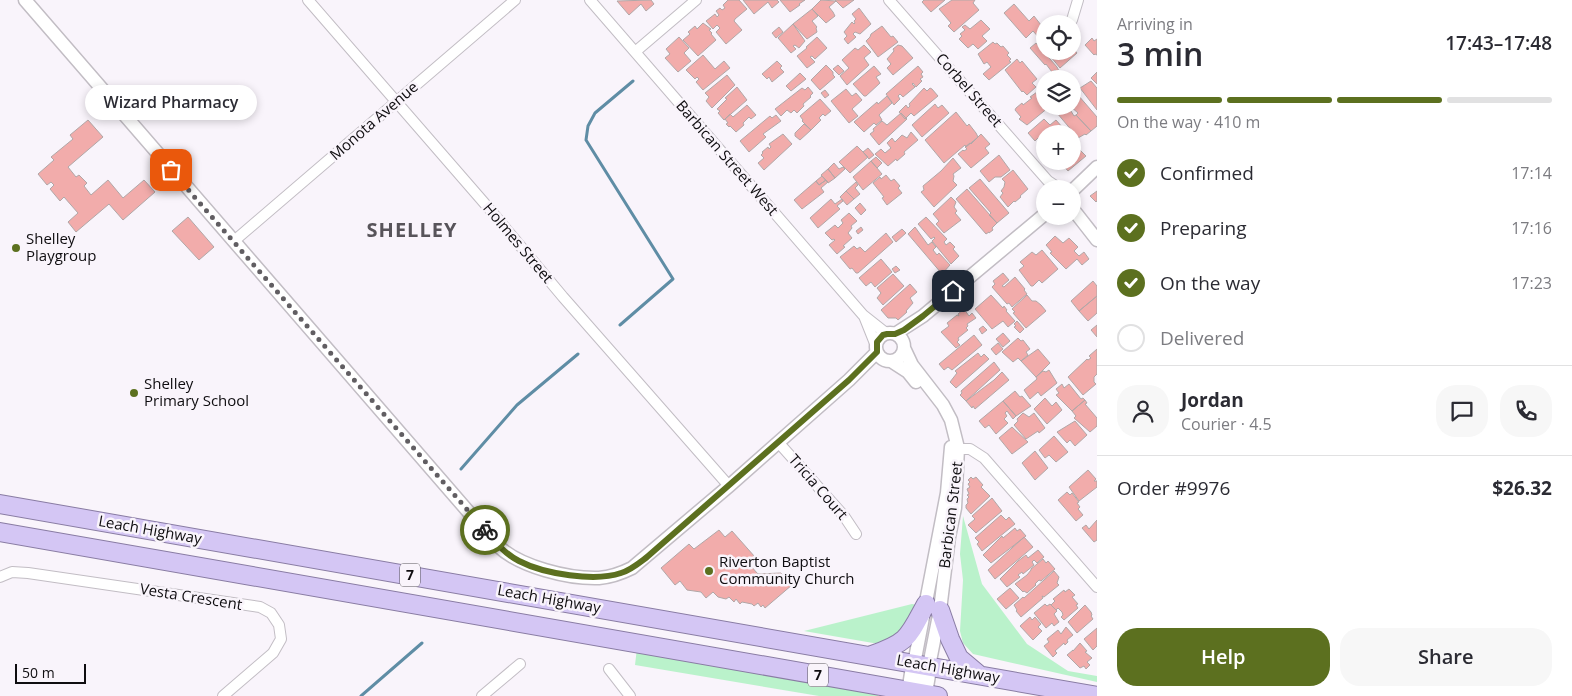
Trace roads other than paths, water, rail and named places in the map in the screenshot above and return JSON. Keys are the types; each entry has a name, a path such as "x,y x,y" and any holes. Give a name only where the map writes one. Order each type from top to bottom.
{"highway":[{"name":"Leach Highway","path":"0,504 1097,696"},
{"name":"Leach Highway","path":"0,532 883,691 921,694"},
{"path":"872,656 894,648 904,641 933,607 957,654 963,662 979,675"}],"main road":[{"path":"921,694 922,665"}],"street":[{"path":"25,0 504,551 528,565 562,574 590,577 622,573 632,568 729,486 849,380 882,355 898,358 897,340"},
{"name":"Holmes Street","path":"308,0 486,205 563,297 729,486"},
{"name":"Monota Avenue","path":"234,241 515,0"},
{"name":"Barbican Street West","path":"590,0 863,315 897,340"},
{"path":"636,52 696,0"},
{"name":"Corbel Street","path":"890,0 1044,180"},
{"path":"1074,15 1078,0"},
{"path":"1083,179 1097,167"},
{"path":"882,355 880,338 897,340 1036,220"},
{"path":"1081,220 1097,240"},
{"path":"1081,223 1086,227"},
{"name":"Barbican Street West","path":"863,315 882,355"},
{"name":"Barbican Street","path":"897,340 912,365 951,420 955,448 933,607 922,665"},
{"name":"Barbican Street","path":"882,355 908,372 931,400 942,417 955,448"},
{"name":"Tricia Court","path":"778,442 844,516 856,534"},
{"path":"955,448 970,449 984,458 1097,587"},
{"name":"Vesta Crescent","path":"0,577 12,572 28,573 260,607 271,613 279,625 281,640 274,652 223,696"},
{"path":"482,696 520,664"},
{"path":"608,669 630,696"}],"waterway":[{"path":"620,325 673,279 586,140 588,126 595,113 633,81"},
{"path":"461,469 517,405 578,354"},
{"path":"361,696 422,643"}],"place":[{"name":"Wizard Pharmacy","path":"171,170"},
{"name":"Shelley Playgroup","path":"16,248"},
{"name":"Shelley Primary School","path":"134,393"},
{"name":"Riverton Baptist Community Church","path":"709,571"}],"district":[{"name":"SHELLEY","path":"412,230"}]}
